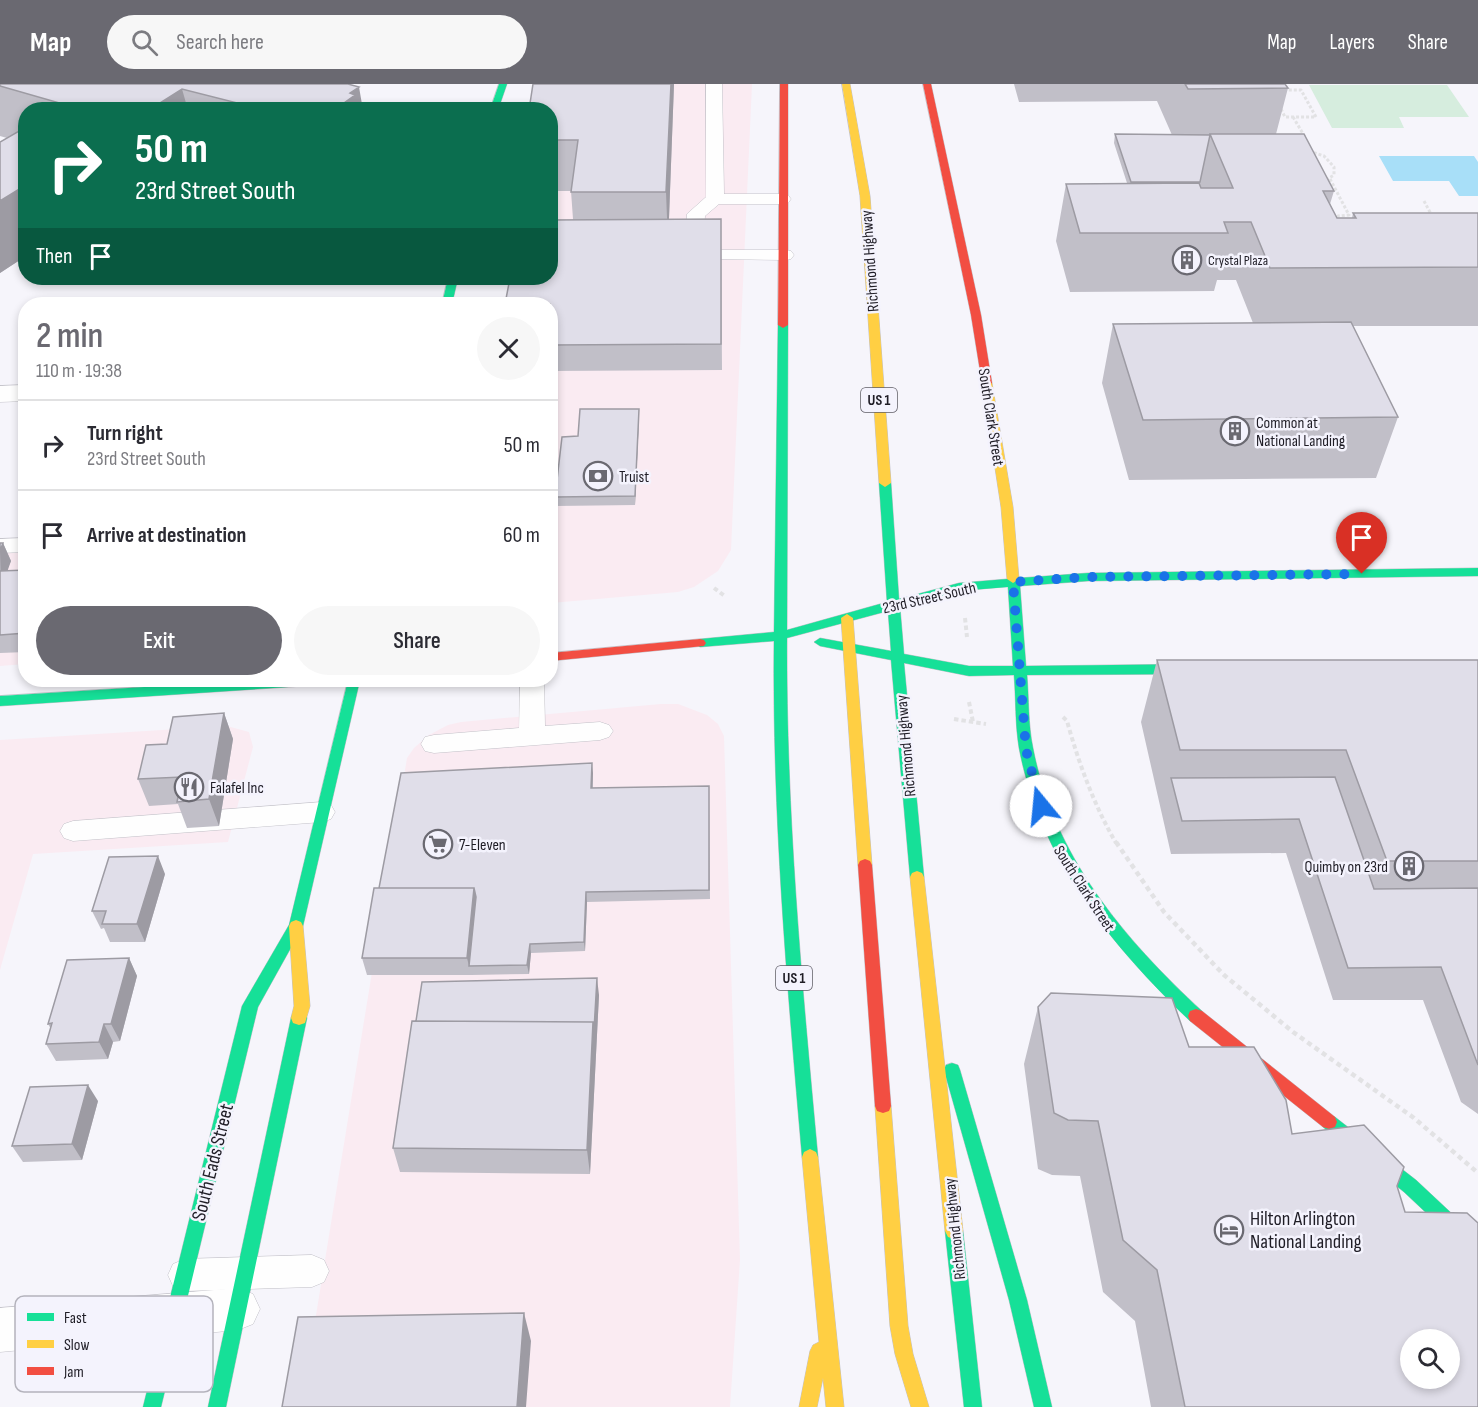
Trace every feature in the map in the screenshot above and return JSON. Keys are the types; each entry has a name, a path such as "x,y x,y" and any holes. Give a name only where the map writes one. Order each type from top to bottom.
{"main road":[{"path":"497,102 503,84"},
{"name":"US 1","path":"784,84 783,546 779,636 780,721 790,936 835,1407"},
{"name":"Richmond Highway","path":"846,84 865,196 897,656 927,984 973,1407"},
{"name":"South Clark Street","path":"927,84 976,315 1007,507 1026,750 1032,777 1053,836 1091,902 1136,958 1196,1020 1311,1127 1406,1183 1478,1250"},
{"name":"23rd Street South","path":"558,656 779,636 959,586 1088,577 1478,572"},
{"path":"847,618 899,1326 904,1354 920,1407"},
{"name":"23rd Street South","path":"779,636 849,647 969,671 1218,669"},
{"path":"0,701 213,687"},
{"name":"South Eads Street","path":"180,1296 250,1006 296,926 352,687"},
{"name":"South Eads Street","path":"217,1407 302,1006 296,926"},
{"path":"927,984 1018,1300 1043,1407"},
{"path":"808,1407 825,1320"},
{"name":"South Eads Street","path":"152,1407 156,1392"}],"street":[{"path":"0,394 18,393"},
{"path":"213,1302 242,1291"},
{"path":"0,1330 15,1329"}],"lane":[{"path":"714,84 715,199"},
{"path":"694,244 696,214 715,199 782,199"},
{"path":"721,255 784,255"},
{"path":"0,546 18,545"},
{"path":"532,687 532,736"},
{"path":"434,744 600,731"},
{"path":"73,831 322,812"},
{"path":"185,1275 242,1291 312,1271"}],"path":[{"path":"1280,108 1285,117 1316,117 1301,90 1281,90"},
{"path":"1293,117 1313,152"},
{"path":"1302,150 1313,152 1331,161 1334,175 1330,179 1320,181"},
{"path":"1330,179 1349,215"},
{"path":"1424,201 1433,218"},
{"path":"1343,225 1338,216 1359,215"},
{"path":"714,588 726,597"},
{"path":"964,609 968,639"},
{"path":"1020,670 1067,722 1085,782 1104,822 1145,888 1184,936 1256,1003 1404,1110 1478,1173"},
{"path":"969,702 973,722"},
{"path":"954,719 992,725"}],"shaded area":[{"path":"545,84 752,84 731,550 718,571 694,587 678,592 558,602 558,297 506,297 509,285 558,285 558,102 548,102"},
{"path":"18,547 18,665 0,666 0,548"},
{"path":"678,704 707,715 718,724 724,736 740,1260 730,1407 301,1407 407,758 414,748 429,735 448,725 461,722"},
{"path":"227,726 249,732 253,747 228,842 33,854 0,970 0,740"}],"green space":[{"path":"1309,85 1447,85 1469,117 1399,117 1404,128 1332,128"}],"water":[{"path":"1379,156 1474,156 1478,162 1478,196 1459,196 1449,181 1393,181"}],"building":[{"path":"0,84 348,84 359,87 350,93 355,95 345,102 233,102 182,89 162,102 56,102 0,86"},
{"path":"533,84 671,84 666,192 571,192 578,140 558,140 558,102 530,102"},
{"path":"1185,84 1285,84 1288,88 1188,89"},
{"path":"18,132 18,190 0,201 0,142"},
{"path":"1115,134 1210,135 1200,182 1131,182"},
{"path":"1210,134 1304,134 1334,191 1323,191 1337,218 1356,218 1353,213 1478,213 1478,267 1270,268 1251,222 1224,222 1228,233 1080,233 1066,184 1199,183 1201,188 1233,188"},
{"path":"721,219 721,344 558,345 558,297 506,297 509,285 558,285 558,220"},
{"path":"1351,322 1398,417 1143,420 1113,324"},
{"name":"Truist","path":"580,409 639,409 635,496 558,497 562,437 578,436"},
{"path":"18,570 18,634 0,635 0,571"},
{"path":"1157,660 1478,660 1478,861 1387,861 1346,750 1180,750"},
{"path":"224,713 209,799 177,802 182,777 138,779 146,745 167,744 173,717"},
{"path":"592,763 591,788 709,786 709,890 586,892 584,942 530,944 527,965 469,966 476,897 474,888 379,888 401,773"},
{"path":"1335,777 1374,889 1478,888 1478,1065 1441,967 1348,968 1299,819 1182,821 1171,778"},
{"path":"158,856 137,924 102,924 106,911 92,911 109,857"},
{"path":"374,888 474,888 467,958 362,958"},
{"path":"129,958 111,1024 104,1024 99,1042 46,1044 52,1023 48,1024 67,960"},
{"path":"597,978 594,1030 593,1022 416,1021 422,982"},
{"name":"Hilton Arlington National Landing","path":"1051,993 1172,998 1189,1047 1254,1047 1286,1100 1292,1134 1364,1125 1404,1167 1397,1186 1405,1212 1467,1213 1478,1223 1478,1407 1185,1407 1157,1270 1123,1240 1098,1121 1068,1120 1054,1113 1038,1007"},
{"path":"412,1021 593,1022 587,1150 393,1148"},
{"path":"88,1085 72,1144 12,1146 30,1087"},
{"path":"524,1313 517,1407 282,1407 298,1317"}],"traffic: fast":[{"path":"497,102 503,84"},
{"path":"449,297 451,285"},
{"path":"783,325 780,721 790,937 810,1157"},
{"path":"885,483 903,736 917,877"},
{"path":"700,643 779,636 959,587 1088,577 1478,572"},
{"path":"1013,579 1026,745 1038,793 1052,830 1069,865 1089,898 1112,929 1138,959 1196,1016"},
{"path":"820,642 969,671 1200,669"},
{"path":"0,701 213,687"},
{"path":"179,1296 250,1006 296,926 352,687"},
{"path":"217,1407 299,1018"},
{"path":"952,1070 1018,1300 1043,1407"},
{"path":"1329,1122 1410,1186 1478,1250"},
{"path":"954,1231 973,1407"},
{"path":"152,1407 156,1392"}],"traffic: slow":[{"path":"846,84 865,196 885,483"},
{"path":"987,383 1007,507 1013,579"},
{"path":"847,618 865,865"},
{"path":"917,877 954,1231"},
{"path":"296,926 302,1006 299,1018"},
{"path":"883,1106 899,1326 904,1354 920,1407"},
{"path":"810,1157 835,1407"},
{"path":"808,1407 819,1351"}],"traffic: jam":[{"path":"783,325 784,84"},
{"path":"927,84 976,315 987,383"},
{"path":"558,656 700,643"},
{"path":"865,865 883,1106"},
{"path":"1196,1016 1329,1122"}],"place":[{"name":"Crystal Plaza","path":"1187,260"},
{"name":"Common at National Landing","path":"1235,431"},
{"name":"Truist","path":"598,476"},
{"name":"Falafel Inc","path":"189,787"},
{"name":"7-Eleven","path":"438,844"},
{"name":"Quimby on 23rd","path":"1409,866"},
{"name":"Hilton Arlington National Landing","path":"1229,1230"}],"route":[{"path":"1041,806 1026,750 1013,582 1088,577 1362,574"}]}
